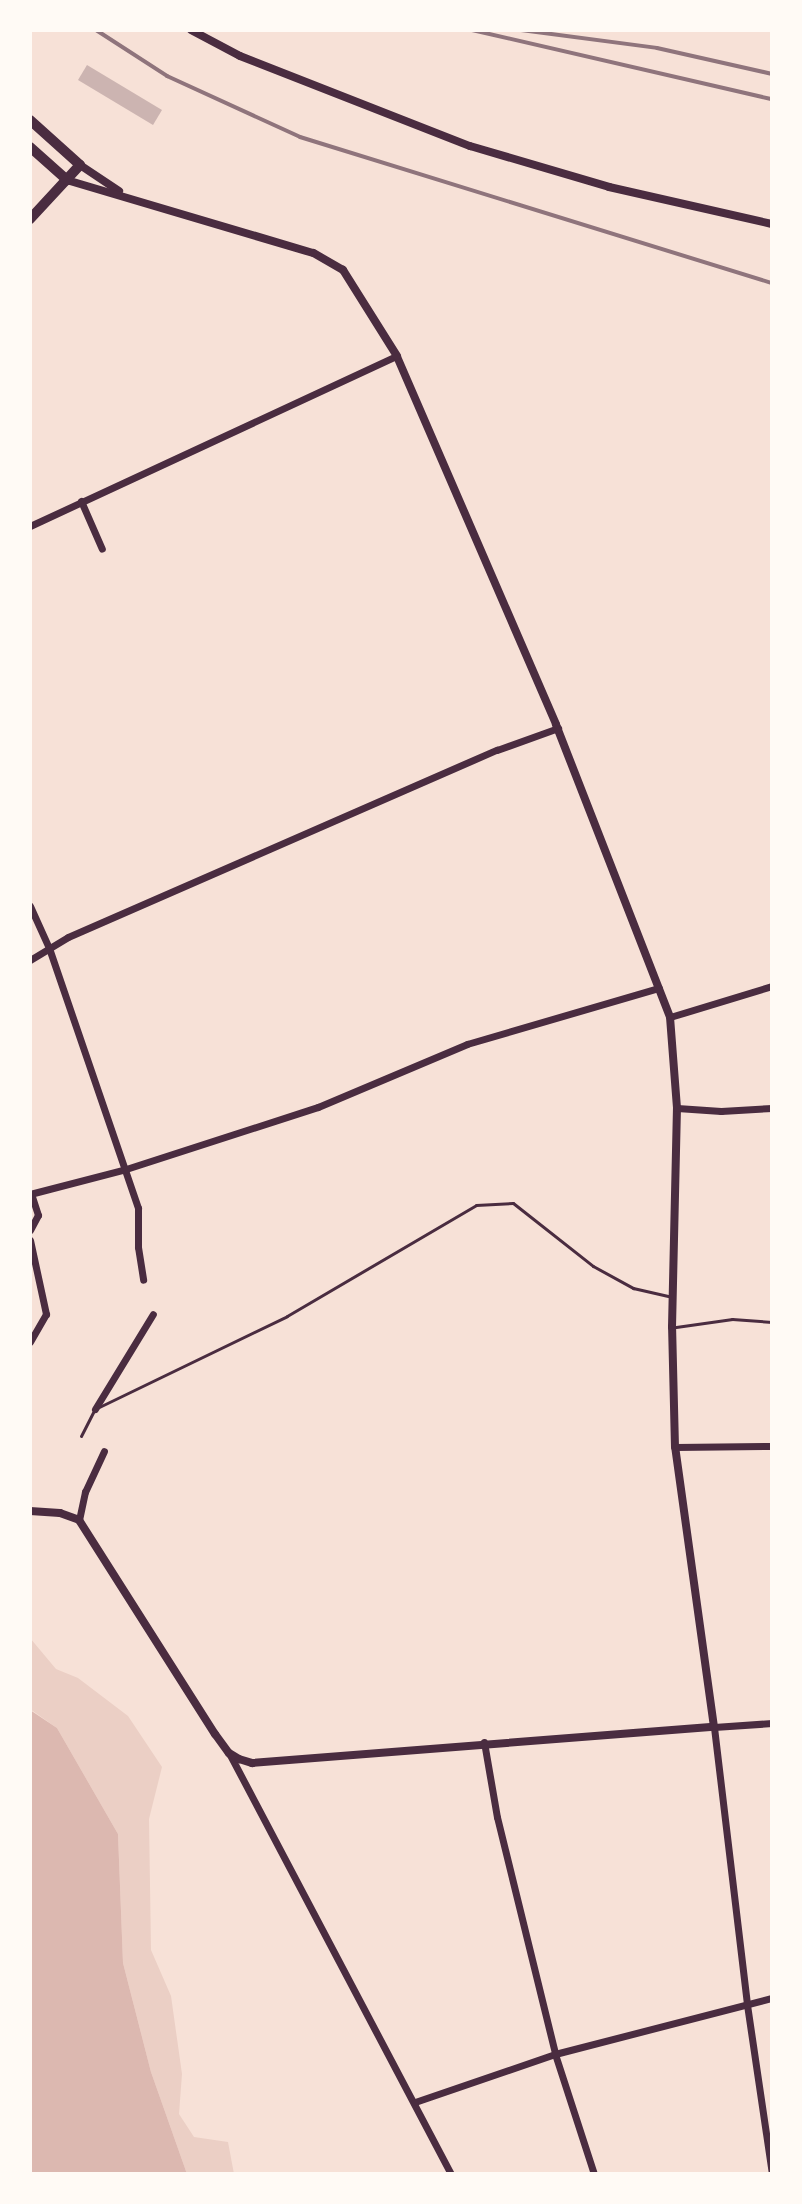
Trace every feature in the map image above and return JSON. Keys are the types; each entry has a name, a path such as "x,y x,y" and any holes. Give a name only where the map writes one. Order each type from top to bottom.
{"main road":[{"path":"30,120 80,165 30,219"},
{"path":"30,147 67,180"}],"street":[{"path":"191,30 240,56 470,146 609,187 772,224"},
{"path":"80,165 126,196"},
{"path":"67,180 332,261 352,281 397,356 558,728 670,1017 677,1108 672,1327 675,1447 772,2174"},
{"path":"30,526 397,356"},
{"path":"81,501 102,549"},
{"path":"30,960 68,937 301,835 558,728"},
{"path":"30,906 49,948 138,1208 138,1247 143,1280"},
{"path":"670,1017 772,986"},
{"path":"30,1230 38,1215 31,1194 126,1169 318,1107 467,1044 659,988"},
{"path":"677,1108 721,1111 772,1108"},
{"path":"30,1240 46,1314 30,1342"},
{"path":"95,1409 153,1314"},
{"path":"675,1447 772,1446"},
{"path":"79,1520 85,1492 104,1451"},
{"path":"30,1511 60,1513 79,1520 229,1753 451,2174"},
{"path":"229,1753 252,1763 484,1742 772,1723"},
{"path":"484,1742 497,1817 555,2054 594,2174"},
{"path":"415,2102 555,2054 772,1998"}],"lane":[{"path":"81,1436 95,1409 287,1316 476,1205 513,1203 593,1266 633,1288 673,1297"},
{"path":"672,1327 732,1319 772,1322"}],"shaded area":[{"path":"30,1638 56,1669 78,1678 128,1716 162,1767 149,1819 151,1950 171,1996 182,2074 179,2114 194,2137 228,2142 234,2174 187,2174 151,2072 123,1963 118,1834 57,1728 30,1709"},
{"path":"30,1710 57,1728 118,1834 123,1963 151,2072 187,2174 30,2174"}],"building":[{"path":"87,65 162,110 153,125 78,80"}],"railway":[{"path":"96,30 167,76 300,137 772,283"},
{"path":"472,30 772,99"},
{"path":"521,30 657,48 772,74"}]}
